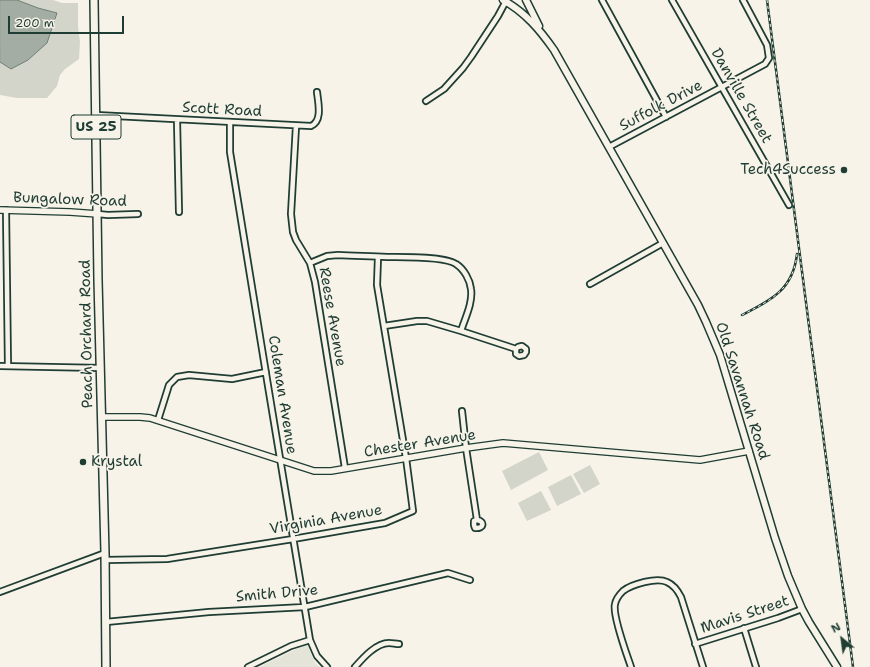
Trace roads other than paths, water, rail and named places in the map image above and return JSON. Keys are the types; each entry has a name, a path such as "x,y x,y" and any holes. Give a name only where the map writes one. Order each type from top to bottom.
{"main road":[{"name":"Peach Orchard Road","path":"94,0 106,667"},
{"path":"505,0 525,15 546,38"},
{"path":"526,0 546,38"},
{"name":"Old Savannah Road","path":"546,38 664,243 698,305 713,337 720,355 775,538 788,576 802,609 837,667"}],"street":[{"path":"426,101 444,89 472,57 504,7 505,0"},
{"path":"602,0 666,117"},
{"name":"Danville Street","path":"672,0 789,204"},
{"name":"Suffolk Drive","path":"610,147 765,64 769,58 767,45 743,0"},
{"name":"Scott Road","path":"96,115 311,126 316,123 318,114 317,92"},
{"path":"177,120 178,212"},
{"name":"Coleman Avenue","path":"230,122 230,152 310,640 317,656 327,667"},
{"name":"Reese Avenue","path":"296,126 291,214 292,228 296,240 310,263 315,282 344,468"},
{"path":"3,210 7,287 8,366"},
{"name":"Bungalow Road","path":"3,210 108,215 138,214"},
{"path":"590,284 664,243"},
{"path":"310,263 327,256 334,255 442,259 450,261 463,270 470,283 471,302 461,331"},
{"name":"Virginia Avenue","path":"0,592 105,556 167,559 385,523 413,511 406,458 377,285 378,256"},
{"path":"0,287 7,287"},
{"path":"384,326 422,320 516,349"},
{"path":"0,366 101,368"},
{"path":"158,420 169,385 177,377 189,376 232,379 266,372"},
{"path":"462,411 477,520"},
{"name":"Chester Avenue","path":"102,417 140,417 158,420 314,471 324,472 466,448 503,444 700,460 749,451"},
{"name":"Smith Drive","path":"106,622 209,612 305,607 448,573 470,580"},
{"path":"631,667 614,607 618,597 630,587 652,580 666,581 676,588 681,597 703,667"},
{"name":"Mavis Street","path":"695,644 802,609"},
{"path":"744,628 756,667"},
{"path":"248,667 291,646 310,640"},
{"path":"355,667 367,654 376,648 389,643 399,644"}],"railway":[{"path":"767,0 853,667"},
{"path":"742,315 771,299 779,292 791,277 797,254"}],"place":[{"name":"Tech4Success","path":"844,170"},
{"name":"Krystal","path":"83,462"}]}
